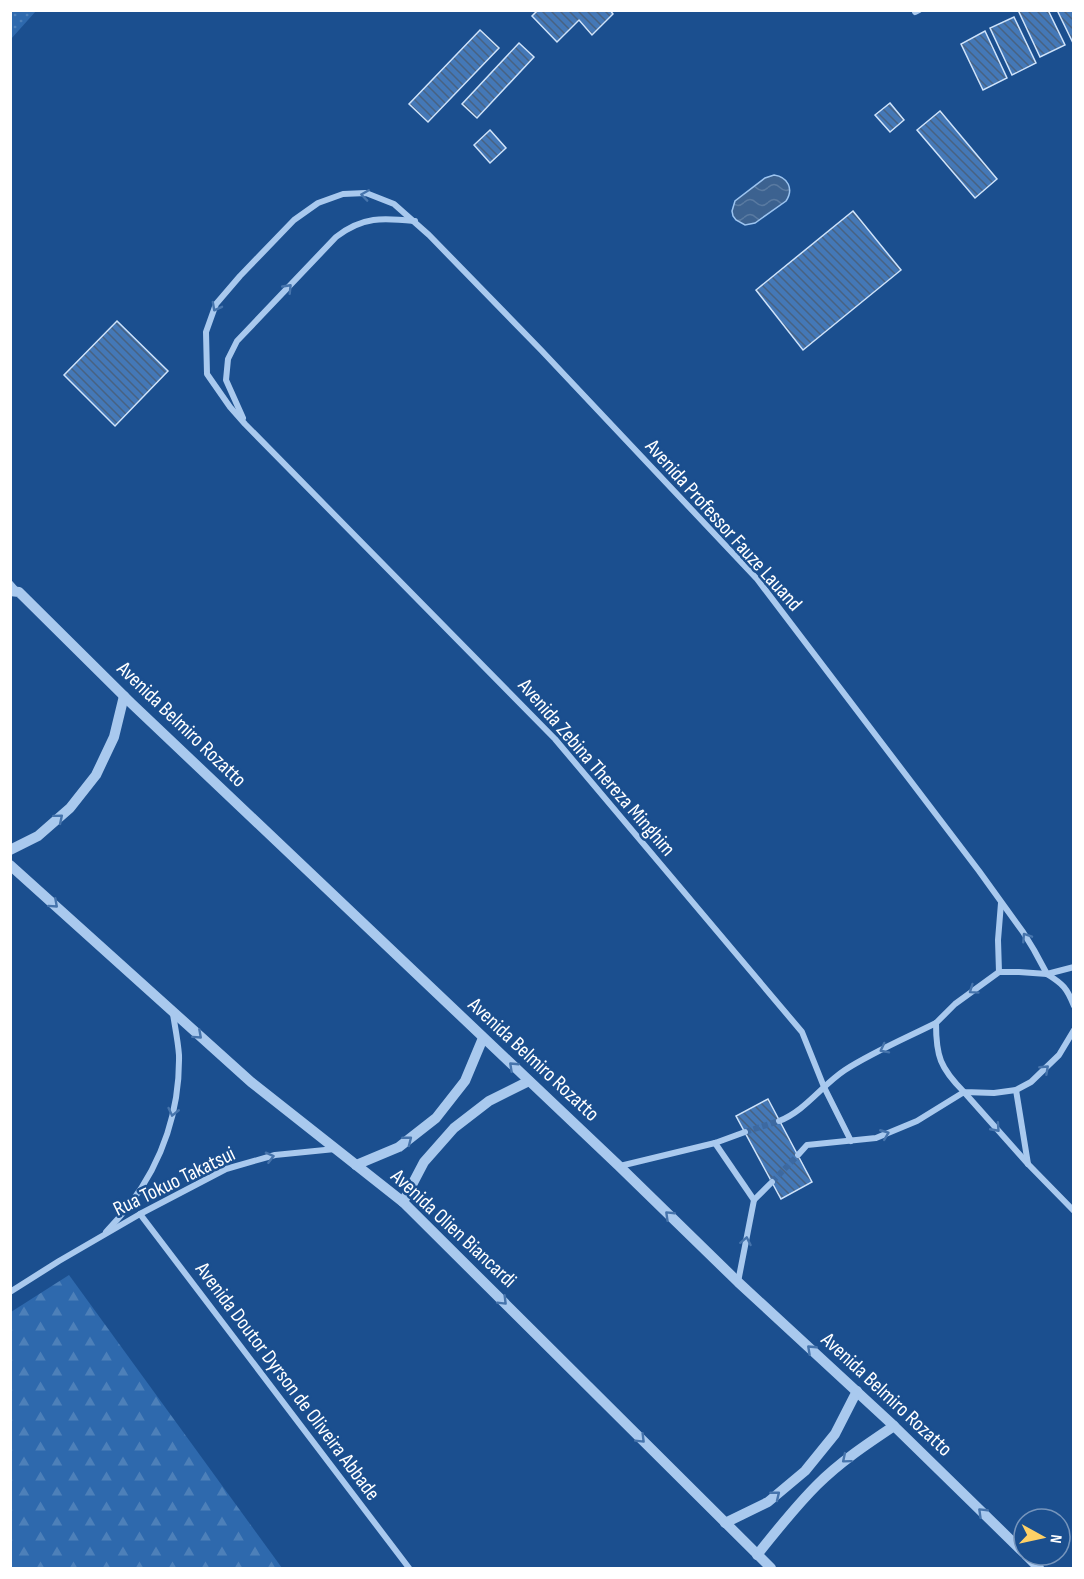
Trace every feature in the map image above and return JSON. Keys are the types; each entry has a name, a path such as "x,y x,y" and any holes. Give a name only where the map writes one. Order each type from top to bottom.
{"street":[{"name":"Avenida Professor Fauze Lauand","path":"246,424 230,407 207,374 206,332 216,304 294,220 318,203 343,194 366,193 394,204 415,221 541,350 757,579 979,871 1023,932 1047,974 1062,983 1074,1006"},
{"path":"246,424 226,380 228,359 237,341 336,237 350,227 379,219 415,221"},
{"name":"Avenida Zebina Thereza Minghim","path":"246,424 555,739 802,1032 824,1087 851,1141"},
{"name":"Avenida Belmiro Rozatto","path":"15,591 738,1282 894,1426 1012,1541"},
{"path":"10,850 38,836 70,808 96,775 114,737 124,696"},
{"name":"Avenida Olien Biancardi","path":"10,864 251,1082 403,1202 771,1569"},
{"path":"999,972 998,940 1002,903"},
{"path":"779,1121 791,1117 845,1070 936,1023 955,1004 999,972 1047,974 1074,967"},
{"name":"Rua Tokuo Takatsui","path":"101,1237 129,1205 152,1171 168,1134 177,1094 179,1053 173,1012"},
{"path":"936,1023 936,1045 941,1063 949,1077 1074,1211"},
{"path":"798,1155 807,1145 876,1138 916,1121 964,1092 994,1094 1016,1090 1031,1082 1059,1055 1074,1030"},
{"path":"356,1165 399,1147 436,1118 465,1081 483,1038"},
{"path":"403,1202 424,1162 454,1128 489,1101 529,1082"},
{"path":"1016,1090 1028,1164"},
{"path":"619,1166 715,1143 745,1132"},
{"path":"715,1143 754,1200"},
{"name":"Rua Tokuo Takatsui","path":"10,1292 140,1214 226,1169 274,1155 335,1149"},
{"path":"738,1282 754,1200 772,1182"},
{"name":"Avenida Doutor Dyrson de Oliveira Abbade","path":"140,1214 409,1569"},
{"path":"725,1523 768,1502 805,1471 835,1434 856,1391"},
{"path":"757,1555 818,1483 855,1453 894,1426"}],"lane":[{"path":"10,582 15,591"}],"green space":[{"path":"10,11 36,11 11,39"},
{"path":"69,1275 282,1568 11,1568 11,1312"}],"water":[{"path":"774,175 783,178 788,184 789,192 786,201 755,223 745,225 736,220 732,211 735,201 765,178"}],"building":[{"path":"538,10 610,10 613,14 592,35 579,20 557,42 532,16"},
{"path":"1018,10 1048,10 1065,45 1040,57"},
{"path":"1057,10 1074,10 1073,43"},
{"path":"1014,17 1036,63 1012,75 990,28"},
{"path":"480,30 499,48 428,122 409,104"},
{"path":"985,31 1007,78 983,90 961,44"},
{"path":"519,43 534,57 477,118 462,104"},
{"path":"890,103 904,120 890,132 875,115"},
{"path":"940,111 997,179 975,198 917,130"},
{"path":"490,130 506,148 490,163 474,145"},
{"path":"853,211 901,270 803,350 756,290"},
{"path":"117,321 168,371 115,426 64,375"},
{"path":"768,1099 812,1182 781,1199 736,1116"}],"tunnel":[{"path":"745,1132 779,1121"},
{"path":"772,1182 798,1155"}]}
